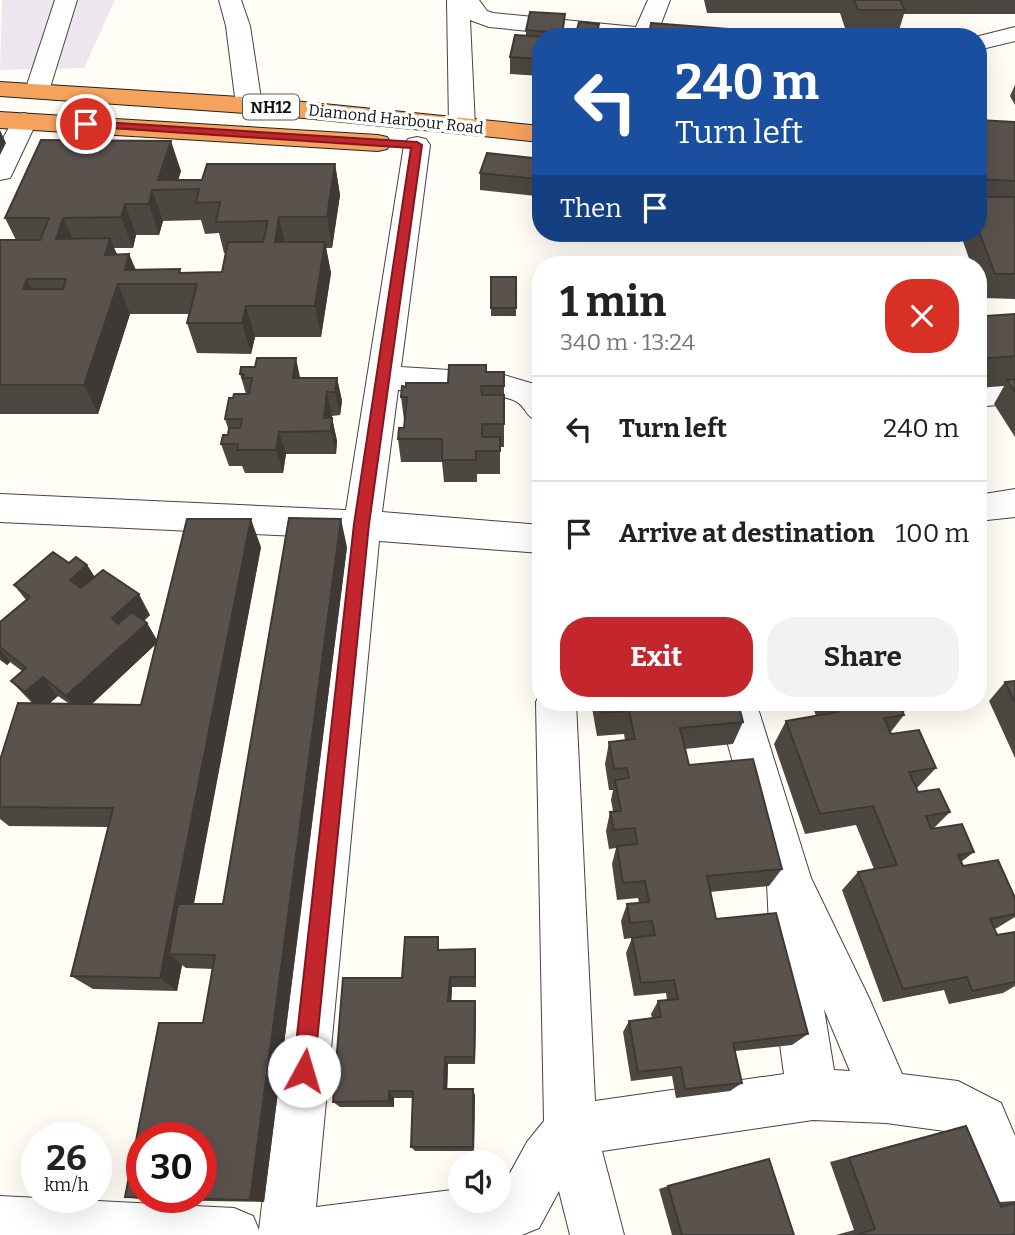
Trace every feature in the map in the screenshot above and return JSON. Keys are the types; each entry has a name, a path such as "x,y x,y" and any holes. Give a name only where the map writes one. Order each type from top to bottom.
{"highway":[{"name":"Diamond Harbour Road","path":"0,89 249,105 532,133"},
{"name":"Diamond Harbour Road","path":"12,120 417,145 532,156"}],"street":[{"path":"37,92 66,0"},
{"path":"230,0 238,26 249,105"},
{"path":"458,0 462,126"},
{"path":"468,0 479,16 489,20 570,28"},
{"path":"653,28 659,0"},
{"path":"987,41 1015,34"},
{"path":"0,173 12,120"},
{"path":"286,1235 362,524 417,145"},
{"path":"385,378 497,384 529,394 532,398"},
{"path":"987,394 1015,391"},
{"path":"987,507 1015,503"},
{"path":"0,508 362,524 532,538"},
{"path":"556,711 570,1129 597,1235"},
{"path":"739,711 790,884 852,1016 886,1098"},
{"path":"790,884 796,986 813,1095"},
{"path":"307,1235 523,1222 546,1161 570,1129 813,1095 886,1098 958,1107 983,1121 1015,1203"},
{"path":"0,1223 234,1235"}],"shaded area":[{"path":"2,0 115,0 84,68 0,70"}],"building":[{"path":"854,0 900,0 905,10 858,10"},
{"path":"530,12 565,14 563,28 526,30"},
{"path":"579,22 599,24 598,28 577,28"},
{"path":"651,23 716,28 650,28"},
{"path":"515,35 532,36 532,58 510,57"},
{"path":"987,120 1015,122 1015,181 987,179"},
{"path":"41,140 171,141 158,180 202,180 207,164 335,164 327,217 279,217 275,242 325,242 315,306 246,306 242,323 187,323 197,284 118,284 84,385 0,385 0,240 40,240 49,218 5,218","holes":["199,189 196,203 220,202 216,222 268,221 263,242 228,242 222,272 179,273 180,269 125,270 129,254 105,255 110,238 56,239 63,218 121,217 125,204 149,204 152,190","27,279 66,279 63,289 23,289"]},
{"path":"487,153 532,158 532,178 480,173"},
{"path":"987,197 1015,197 1015,274 995,274 983,242 987,242"},
{"path":"491,277 516,277 516,308 491,308"},
{"path":"1015,314 1015,356 987,358 987,316"},
{"path":"257,358 296,358 293,378 337,378 335,392 327,392 324,418 332,418 331,431 279,432 276,450 237,450 238,444 221,444 223,435 228,435 229,428 240,428 242,419 225,419 229,398 233,398 234,394 249,394 252,378 243,378 244,374 240,374 241,367 255,367"},
{"path":"449,365 486,365 486,372 504,372 504,386 481,386 482,395 504,395 504,424 482,424 482,437 500,437 500,451 476,451 476,460 442,460 442,439 398,439 399,428 404,428 407,397 401,397 402,386 406,387 406,383 448,383"},
{"path":"1015,379 1015,392 1007,380"},
{"path":"289,518 341,519 250,1200 217,1199 217,1122 140,1122 159,1023 203,1023 215,955 169,954 178,904 223,904"},
{"path":"187,519 251,519 160,978 71,976 113,808 0,807 0,760 18,703 141,705"},
{"path":"53,552 69,563 76,557 87,565 70,580 81,588 103,570 139,594 112,618 118,624 132,612 147,623 66,696 43,677 25,692 11,681 26,668 0,647 0,622 30,597 14,585"},
{"path":"1015,681 1015,703 1005,682"},
{"path":"629,711 740,711 743,722 680,728 689,765 753,759 782,869 707,876 716,919 776,913 808,1034 733,1043 742,1083 685,1089 681,1067 638,1072 629,1021 661,1017 658,1001 678,999 674,980 641,983 632,938 655,935 652,921 630,923 627,904 649,902 645,881 623,883 617,846 637,844 635,828 614,830 610,812 621,811 615,780 629,778 627,768 614,769 609,742 635,739"},
{"path":"902,711 904,715 884,718 891,734 919,730 936,768 909,772 918,792 939,789 950,812 926,816 931,829 962,824 974,852 958,855 963,866 998,860 1015,898 1015,914 990,919 997,935 1015,932 1015,982 972,991 967,977 903,989 858,872 897,865 873,806 820,814 786,721 838,712"},
{"path":"405,937 438,937 438,950 475,949 475,977 450,977 448,1001 475,1001 474,1057 445,1057 444,1089 473,1089 473,1147 411,1147 413,1091 389,1091 389,1101 333,1102 343,978 402,978"},
{"path":"966,1126 1001,1207 1015,1203 1015,1235 855,1235 875,1229 849,1158"},
{"path":"769,1159 794,1235 682,1235 668,1186"}],"route":[{"path":"86,124 417,145 362,524 304,1071"}]}
